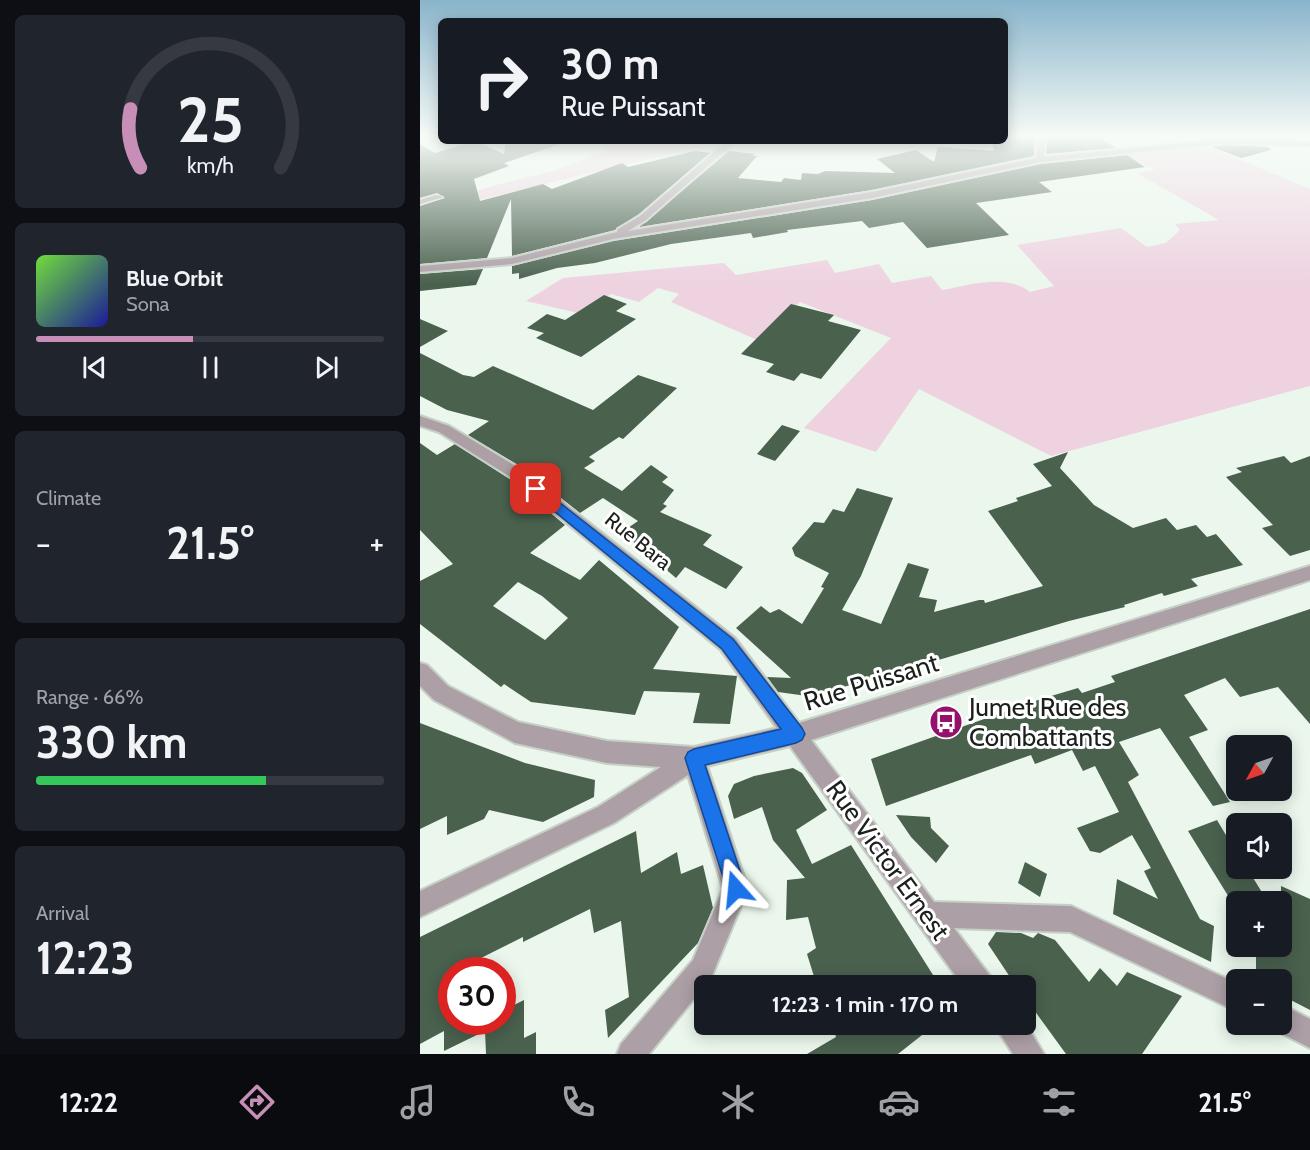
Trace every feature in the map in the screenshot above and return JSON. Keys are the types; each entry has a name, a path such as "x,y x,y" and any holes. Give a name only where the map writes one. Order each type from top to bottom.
{"street":[{"path":"613,236 643,218 681,185"},
{"path":"420,269 512,261 613,236 872,195 919,185"},
{"name":"Rue Bara","path":"420,421 444,429 518,474 728,644 796,734"},
{"name":"Rue Puissant","path":"420,672 441,693 515,732 607,752 694,758 796,734 1310,573"},
{"name":"Rue Victor Ernest","path":"796,734 972,975"},
{"path":"420,904 606,815 694,758 736,889 702,969 632,1054"},
{"path":"928,915 1071,919 1226,991"},
{"path":"1292,1024 1310,1034"},
{"path":"1016,1035 1030,1054"}],"lane":[{"path":"420,202 439,197"}],"shaded area":[{"path":"540,185 420,214 455,198 492,186"},
{"path":"1158,185 1301,185 1310,189 1310,386 1051,456 919,389 876,452 804,428 891,338 800,302 757,340 671,302 679,294 658,288 639,302 611,294 578,313 526,301 563,278 724,263 736,275 827,260 835,273 879,264 892,283 931,276 942,290 976,283 999,282 1021,286 1030,292 1054,286 1017,245 1121,228 1147,247 1166,243 1180,230 1175,224 1219,220"}],"building":[{"path":"420,185 476,185 480,201 539,185 552,189 562,185 673,185 639,214 615,230 512,256 511,199 487,258 420,264 420,206 445,198 437,193 420,198"},
{"path":"689,185 895,185 872,190 639,227"},
{"path":"941,185 1043,185 1052,192 976,203 1009,235 927,248 903,222 869,228 862,221 787,230 788,232 753,238 751,233 671,244 595,263 557,268 519,279 519,273 512,274 512,266 613,241 872,200"},
{"path":"483,269 476,285 420,291 420,274"},
{"path":"604,295 627,304 616,311 636,319 581,357 536,338 544,333 527,328 547,314 565,320"},
{"path":"791,304 834,315 828,321 861,330 821,379 801,373 794,381 766,372 774,364 741,354"},
{"path":"420,319 448,331 420,347"},
{"path":"420,353 463,375 474,377 493,366 593,410 638,375 677,388 623,439 619,437 589,457 595,461 584,468 622,491 651,465 668,477 662,482 674,490 663,504 667,506 660,512 712,535 703,545 743,567 726,589 685,567 676,578 622,532 638,521 603,498 580,513 523,468 468,435 489,421 447,410 420,396"},
{"path":"782,425 800,431 775,461 757,454"},
{"path":"420,443 437,455 455,444 511,480 565,525 530,553 580,580 599,560 679,627 653,669 737,676 730,724 693,723 700,693 644,691 635,715 531,702 504,684 501,687 420,624 420,581 453,564 420,530","holes":["518,582 542,596 568,618 545,640 493,606"]},
{"path":"1068,452 1060,468 1094,505 1133,528 1166,518 1177,530 1196,525 1207,537 1216,534 1243,565 1191,579 1198,586 1164,596 1162,593 1124,605 1125,607 1069,621 875,679 807,696 778,692 767,677 791,678 736,628 761,606 770,613 779,609 802,624 824,588 821,587 829,573 795,556 792,548 814,522 824,523 833,509 844,512 857,488 893,498 861,576 842,610 881,624 908,563 929,569 919,597 937,600 934,612 979,600 984,600 985,603 1043,586 988,511 1018,501 1016,498 1052,486 1033,464"},
{"path":"1284,456 1291,463 1310,456 1310,550 1290,556 1262,528 1273,525 1226,477 1242,472 1236,468"},
{"path":"1310,609 1310,724 1278,687 1240,697 1225,678 1184,695 1208,730 1189,737 1226,796 1226,801 1230,802 1213,806 1160,728 1119,742 1139,775 1128,782 1200,919 1214,926 1211,962 1113,914 1117,879 1158,899 1144,871 1151,868 1132,835 1100,853 1090,851 1077,828 1119,812 1095,766 1083,771 1072,750 1035,764 1031,755 886,806 871,759 1041,699 1078,688 1082,693 1115,682 1111,676"},
{"path":"420,723 525,763 595,780 594,797 543,822 489,810 484,819 447,835 447,816 420,829"},
{"path":"793,768 802,773 827,810 796,830 812,864 851,845 933,975 814,975 807,954 816,948 808,917 786,920 787,880 805,878 773,840 762,807 734,819 728,796 734,784 754,776"},
{"path":"896,815 930,817 931,828 949,846 936,863 911,837"},
{"path":"1217,820 1226,835 1226,879 1254,879 1261,891 1226,892 1188,831"},
{"path":"636,831 641,873 677,852 681,874 703,865 713,908 698,943 608,1038 605,1010 629,997 621,921 594,933 590,909 523,942 523,937 483,957 438,957 438,1034 420,1044 420,937"},
{"path":"1025,862 1047,874 1040,897 1018,883"},
{"path":"1281,886 1310,899 1310,1010 1292,1001 1292,969 1256,969 1256,957 1292,957 1292,891 1281,891"},
{"path":"996,932 1021,933 1033,938 1038,933 1055,940 1089,982 1100,968 1117,986 1127,972 1182,996 1142,1054 1066,1054 1036,1013 1036,975 1009,975 988,944"},
{"path":"524,1000 524,1038 536,1032 536,1054 486,1054 485,1035 516,1035 516,1004"},
{"path":"444,1035 477,1035 444,1051"},
{"path":"835,1035 922,1035 898,1054 807,1054 836,1037"}],"place":[{"name":"Jumet Rue des Combattants","path":"946,722"}],"route":[{"path":"536,489 728,644 796,734 694,758 736,889"}]}
